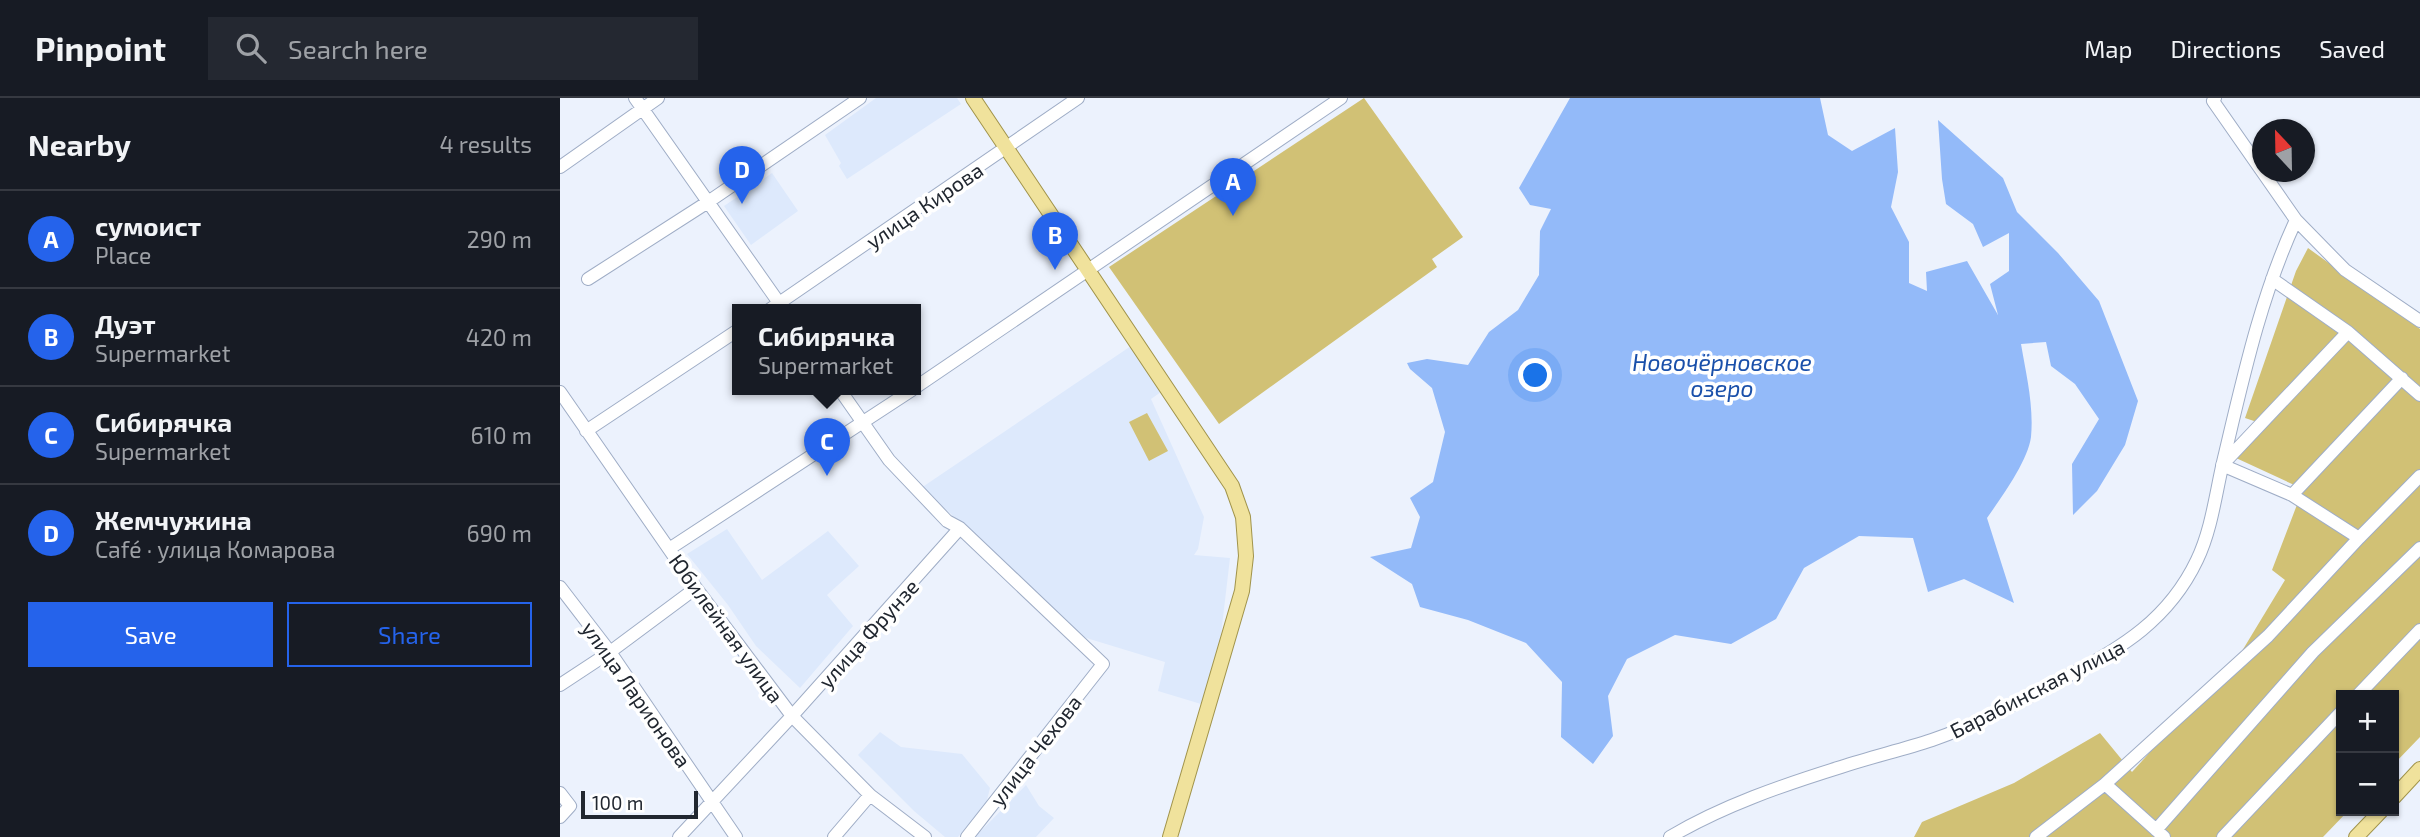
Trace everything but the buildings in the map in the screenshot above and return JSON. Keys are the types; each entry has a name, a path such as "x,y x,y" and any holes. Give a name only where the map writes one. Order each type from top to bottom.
{"main road":[{"path":"974,98 1233,486 1243,517 1246,556 1242,591 1170,837"},
{"path":"2399,792 2420,769"},
{"path":"2356,837 2376,816"}],"street":[{"path":"560,167 639,103 659,98"},
{"path":"588,279 708,202 860,98"},
{"name":"улица Кирова","path":"781,304 1078,98"},
{"path":"921,384 1341,98"},
{"path":"2215,98 2213,101 2296,220 2344,270 2420,321"},
{"path":"639,103 775,304"},
{"name":"Барабинская улица","path":"1670,837 1731,807 1840,767 1955,731 2040,691 2126,644 2146,629 2166,607 2203,549 2246,365 2272,279 2296,220"},
{"path":"2272,279 2348,332 2420,395"},
{"path":"2348,332 2222,465 2292,495 2359,538"},
{"path":"586,431 732,334"},
{"path":"2292,495 2402,378"},
{"name":"Юбилейная улица","path":"560,392 696,588 792,716 870,795 925,837"},
{"path":"843,395 889,460 947,521 960,528"},
{"path":"669,550 905,395"},
{"path":"2036,837 2105,784 2268,636 2420,476"},
{"path":"941,552 947,521"},
{"name":"улица Фрунзе","path":"679,837 792,716 960,528"},
{"name":"улица Чехова","path":"960,528 1103,664 967,837"},
{"path":"2105,784 2160,834 2314,652 2420,548"},
{"name":"улица Ларионова","path":"560,587 610,652 736,837"},
{"path":"560,685 610,652 696,588"},
{"path":"2363,690 2420,629"},
{"path":"2223,837 2336,717"},
{"path":"560,793 570,806 560,817"},
{"path":"834,837 870,795"}],"shaded area":[{"path":"876,98 957,98 961,104 847,179 825,135"},
{"path":"1364,98 1463,237 1432,259 1437,267 1219,424 1109,267"},
{"path":"772,173 798,211 751,245 724,206"},
{"path":"2308,248 2420,329 2420,737 2399,759 2399,690 2336,690 2336,816 2343,816 2323,837 1914,837 1922,822 2014,783 2100,733 2132,772 2242,651 2285,580 2272,570 2303,489 2236,458 2266,425 2245,418 2296,271"},
{"path":"1131,346 1161,392 1151,399 1204,517 1198,549 1194,555 1230,558 1220,643 1201,704 1158,691 1165,662 1070,633 950,513 921,488"},
{"path":"1147,413 1168,451 1149,461 1129,422"},
{"path":"727,529 762,580 828,531 859,566 827,595 853,626 800,688 756,646 728,605 687,554"},
{"path":"880,732 901,747 962,754 990,788 986,804 958,837 945,837 914,811 858,755"},
{"path":"1026,785 1039,806 1054,818 1036,837 975,837"}],"water":[{"name":"Новочёрновское озеро","path":"1570,98 1820,98 1828,135 1852,151 1895,128 1898,172 1891,207 1909,242 1909,283 1927,291 1926,272 1967,261 1998,315 1990,284 2009,271 2009,233 1983,247 1973,224 1946,204 1938,120 2003,178 2017,212 2058,253 2099,301 2138,401 2125,445 2097,491 2073,515 2072,464 2099,419 2075,384 2051,366 2046,342 2021,344 2030,401 2031,437 2025,457 1987,518 2014,603 1964,579 1928,592 1913,538 1859,536 1804,568 1776,619 1731,644 1675,635 1627,659 1608,696 1613,736 1593,764 1561,737 1562,682 1526,643 1468,620 1420,607 1412,584 1370,557 1411,548 1420,517 1410,498 1433,482 1445,432 1432,388 1410,369 1407,363 1427,359 1468,365 1489,332 1518,310 1539,275 1540,231 1551,209 1530,205 1519,188"}],"place":[{"name":"Жемчужина","path":"742,204"},
{"name":"сумоист","path":"1233,216"},
{"name":"Дуэт","path":"1055,270"},
{"name":"Сибирячка","path":"827,476"}]}
